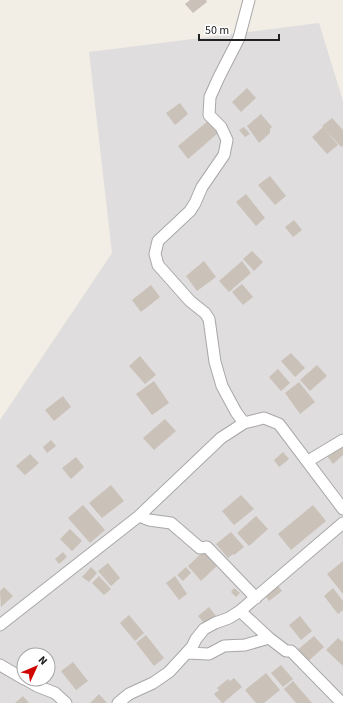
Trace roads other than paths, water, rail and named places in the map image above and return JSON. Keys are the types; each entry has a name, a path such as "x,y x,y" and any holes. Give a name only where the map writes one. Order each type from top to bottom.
{"street":[{"path":"244,423 236,412 222,386 215,362 209,319 205,313 190,301 158,265 155,254 158,241 190,211 202,187 224,156 227,140 220,127 208,115 210,97 240,38 249,0"},
{"path":"0,625 139,516 221,438 244,423 264,418 279,424 343,509"},
{"path":"308,461 343,440"},
{"path":"139,516 149,520 171,523 200,548 207,547 256,598"},
{"path":"118,703 129,694 154,683 169,672 192,647 204,629 229,618 240,611 343,523"},
{"path":"240,611 269,638 286,651 291,651 341,702"},
{"path":"187,653 208,654 224,646 245,645 269,638"},
{"path":"0,665 16,674"},
{"path":"40,687 55,693 66,703"}]}
